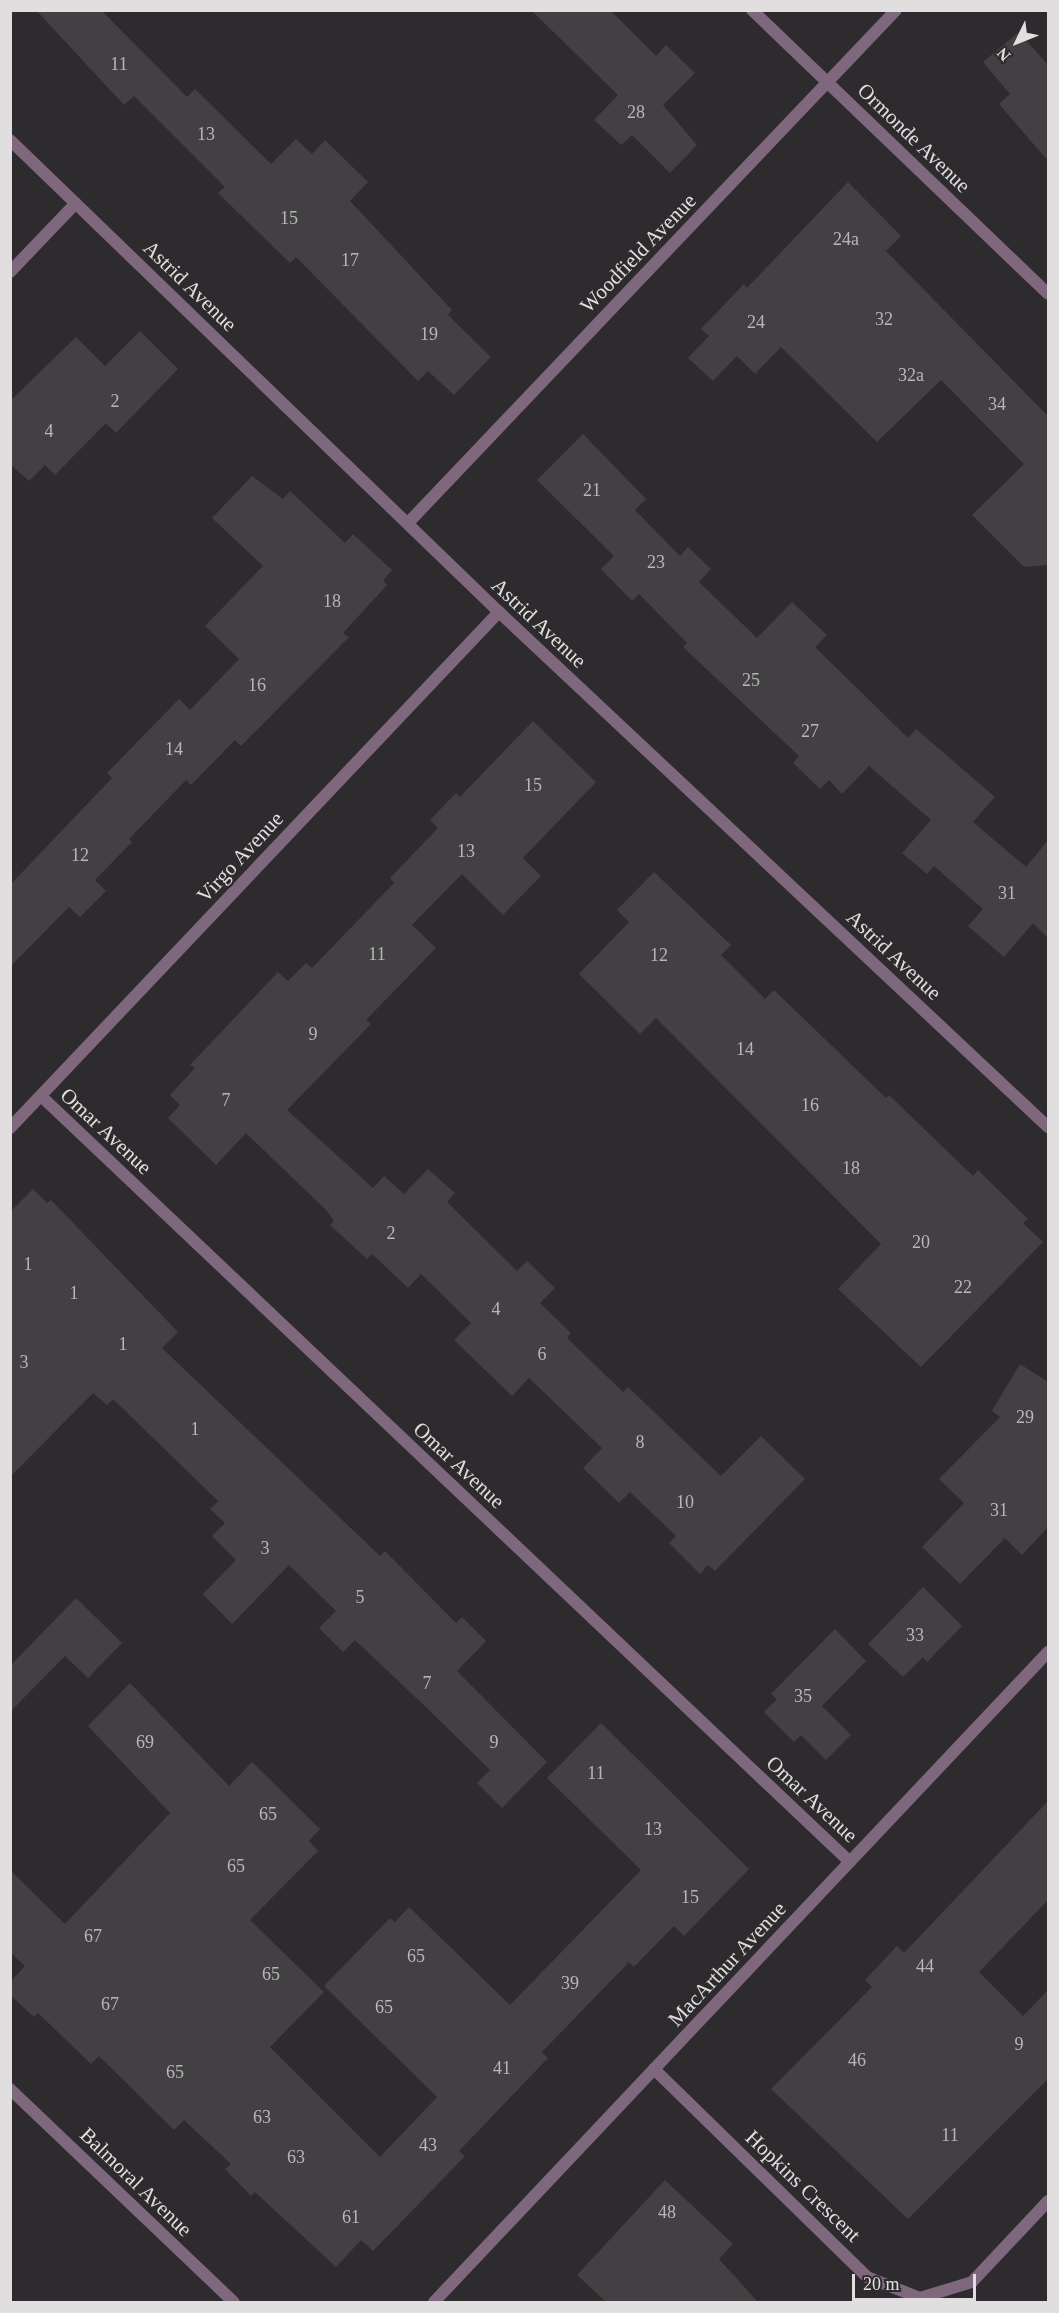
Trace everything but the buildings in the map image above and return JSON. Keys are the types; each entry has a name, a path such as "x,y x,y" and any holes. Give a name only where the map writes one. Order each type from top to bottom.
{"street":[{"name":"Ormonde Avenue","path":"752,10 1048,294"},
{"name":"Woodfield Avenue","path":"408,523 896,10"},
{"name":"Astrid Avenue","path":"10,140 499,612 1048,1127"},
{"path":"10,272 76,203"},
{"name":"Virgo Avenue","path":"10,1128 499,612"},
{"name":"Omar Avenue","path":"41,1096 850,1862"},
{"name":"MacArthur Avenue","path":"434,2302 1048,1652"},
{"name":"Hopkins Crescent","path":"654,2069 867,2277 920,2298 972,2282 1048,2201"},
{"name":"Balmoral Avenue","path":"10,2089 234,2302"}]}
